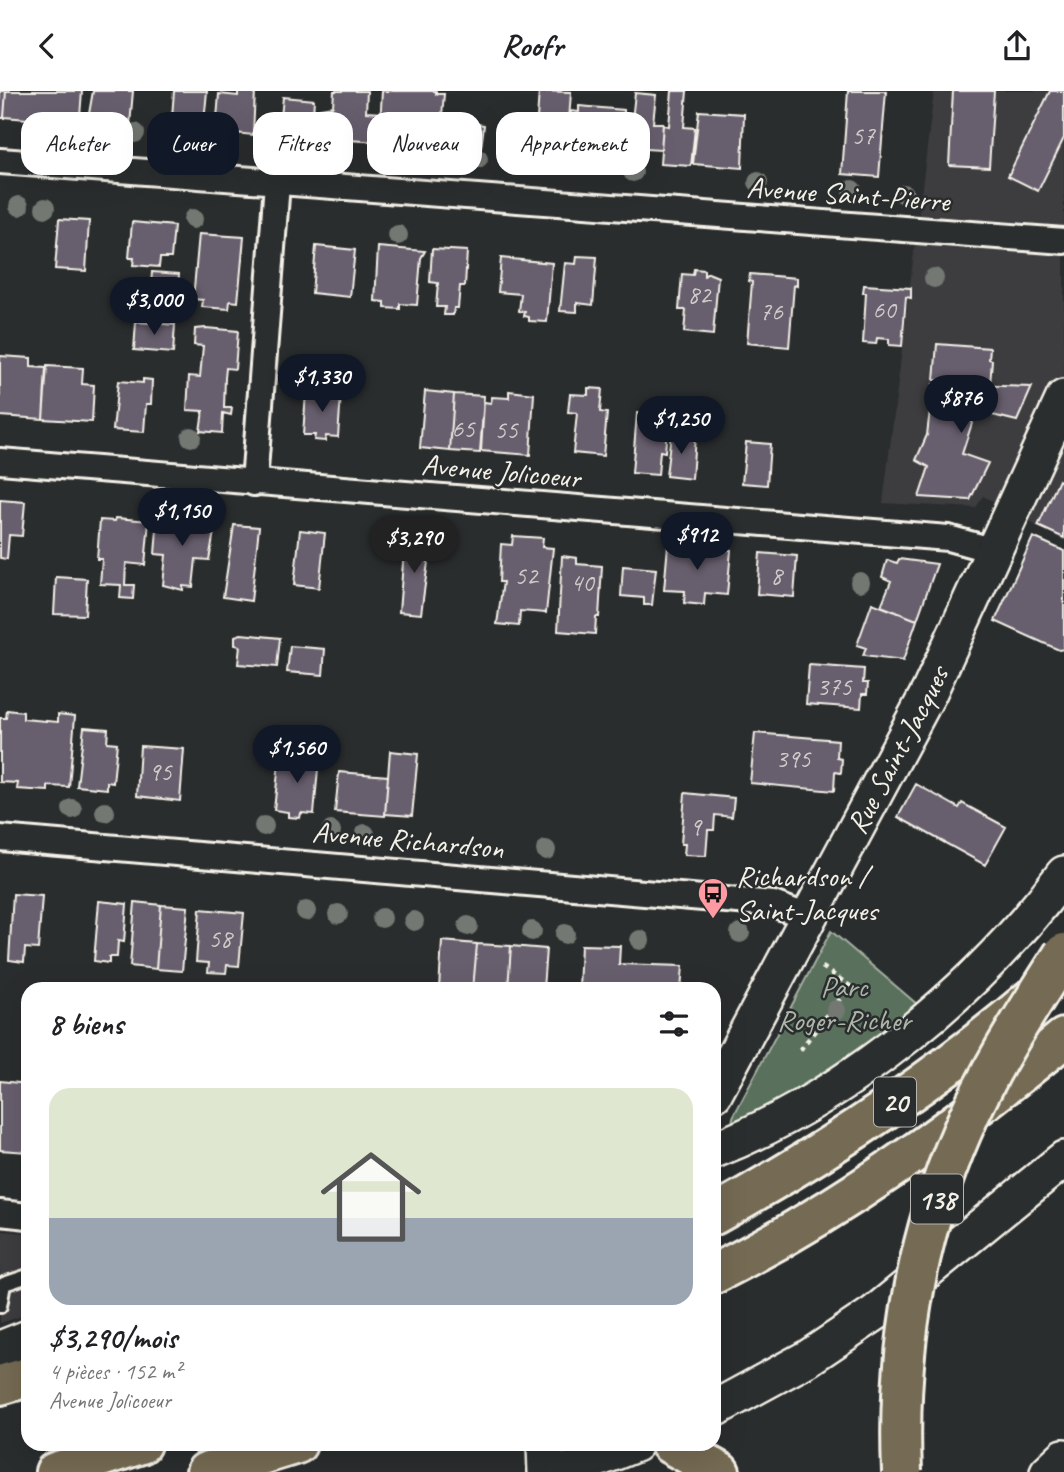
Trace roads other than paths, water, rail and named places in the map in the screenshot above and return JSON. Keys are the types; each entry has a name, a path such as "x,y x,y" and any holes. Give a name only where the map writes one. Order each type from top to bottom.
{"highway":[{"name":"138","path":"902,1472 901,1411 910,1311 935,1204 961,1133 980,1094 1064,953"},
{"name":"20","path":"721,1211 782,1177 888,1108 1004,1022 1064,971"},
{"name":"20","path":"721,1270 794,1230 872,1181 953,1125 1064,1038"},
{"path":"0,1385 21,1379"},
{"path":"55,1472 120,1451"},
{"path":"206,1472 274,1451"},
{"path":"682,1451 720,1472"}],"main road":[{"name":"Rue Saint-Jacques","path":"721,1081 929,692 1064,398"},
{"path":"721,1147 813,1101 888,1049 977,972 1036,910 1064,874"},
{"path":"721,1405 808,1358 875,1313 1064,1159"},
{"path":"0,1349 21,1341"},
{"path":"545,1451 545,1472"},
{"path":"565,1472 618,1451"},
{"path":"1048,1472 1064,1457"}],"street":[{"name":"Avenue Saint-Pierre","path":"0,161 1064,241"},
{"path":"254,483 277,183"},
{"name":"Avenue Jolicoeur","path":"0,461 948,538 995,551"},
{"name":"Avenue Richardson","path":"0,838 774,904 808,917"},
{"path":"0,1213 21,1215"}],"lane":[{"path":"0,1306 4,1284 21,1278"}],"place":[{"name":"Richardson / Saint-Jacques","path":"713,920"}],"park label":[{"name":"Parc Roger-Richer","path":"844,1004"}]}
